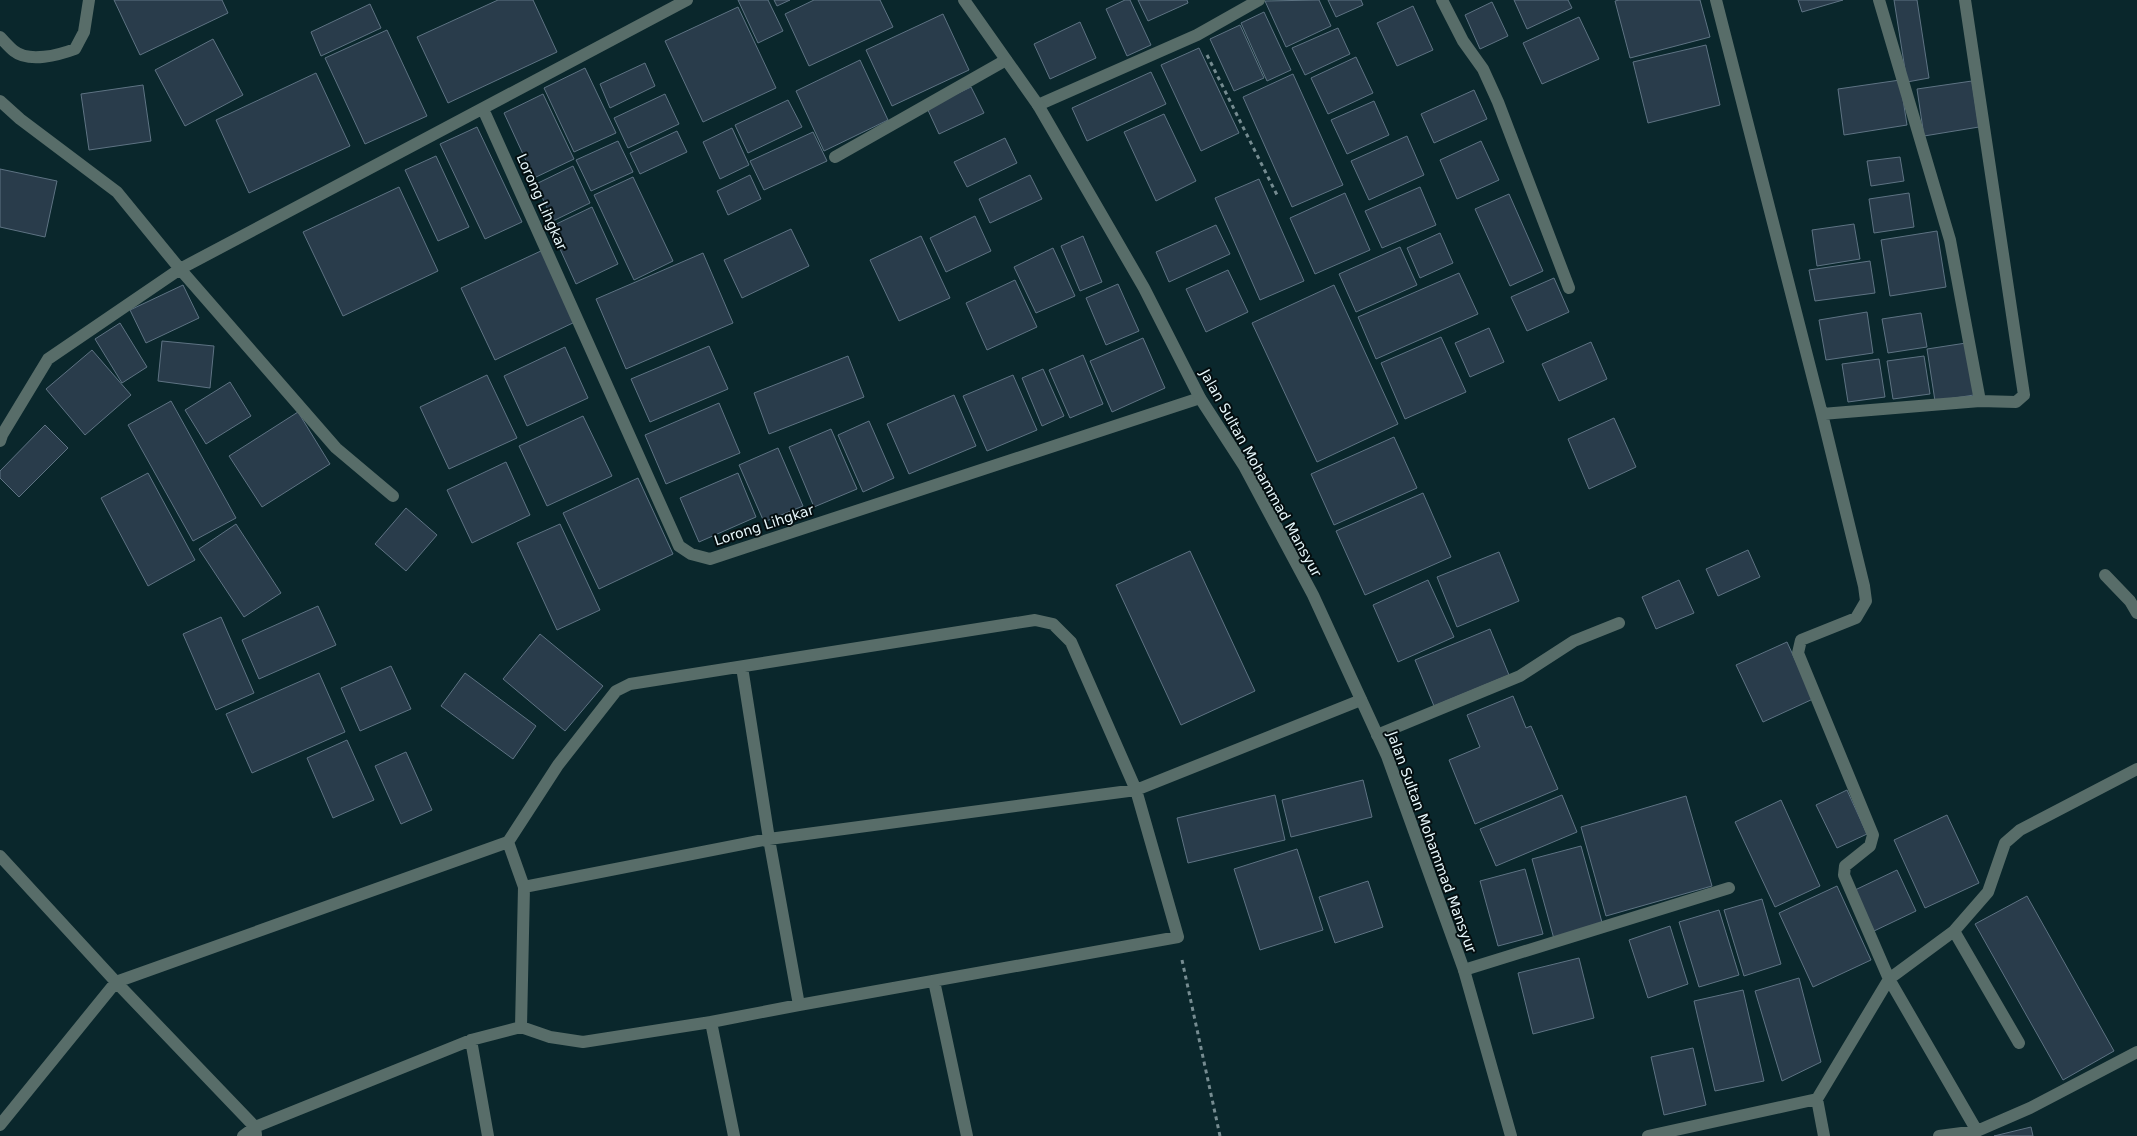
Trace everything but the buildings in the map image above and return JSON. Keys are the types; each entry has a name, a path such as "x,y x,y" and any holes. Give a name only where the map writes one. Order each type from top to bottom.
{"street":[{"path":"0,37 15,52 35,57 58,56 75,49 84,32 89,0"},
{"path":"1,436 48,359 180,270 687,0"},
{"name":"Jalan Sultan Mohammad Mansyur","path":"964,0 1038,105 1144,288 1200,398 1244,466 1304,578 1387,756 1464,970 1511,1136"},
{"path":"1038,105 1197,35 1259,0"},
{"path":"1442,0 1463,41 1483,70 1498,102 1569,288"},
{"path":"1716,0 1822,414 1866,601 1856,618 1801,640 1798,653 1873,835 1870,846 1845,866 1844,875 1889,979 1977,1131"},
{"path":"1879,0 1950,240 1980,402"},
{"path":"1822,414 1980,402 2016,402 2024,395 1965,0"},
{"path":"835,157 1006,60"},
{"path":"0,101 20,119 117,192 180,270 336,448 393,496"},
{"name":"Lorong Lihgkar","path":"483,109 679,546 691,554 710,559 1200,398"},
{"path":"2105,575 2130,601 2137,613"},
{"path":"0,1125 116,982 508,842 558,765 616,691 630,684 1035,620 1053,624 1071,642 1136,790 1178,937 711,1022 583,1042 550,1037 521,1026 471,1040 243,1136"},
{"path":"1377,735 1520,676 1574,641 1619,623"},
{"path":"742,667 769,839 799,1005"},
{"path":"524,887 769,839 1136,790 1361,700"},
{"path":"1824,1136 1817,1099 1889,979 1954,931 1988,892 2005,844 2020,830 2137,769"},
{"path":"508,842 524,887 521,1026"},
{"path":"0,856 256,1131"},
{"path":"1464,970 1730,888"},
{"path":"1954,931 2019,1043"},
{"path":"934,981 967,1136"},
{"path":"711,1022 734,1136"},
{"path":"471,1040 488,1136"},
{"path":"1939,1136 1977,1131 2030,1108 2137,1052"},
{"path":"1648,1136 1817,1099"}],"path":[{"path":"1197,35 1278,197"},
{"path":"1178,937 1220,1136"}]}
